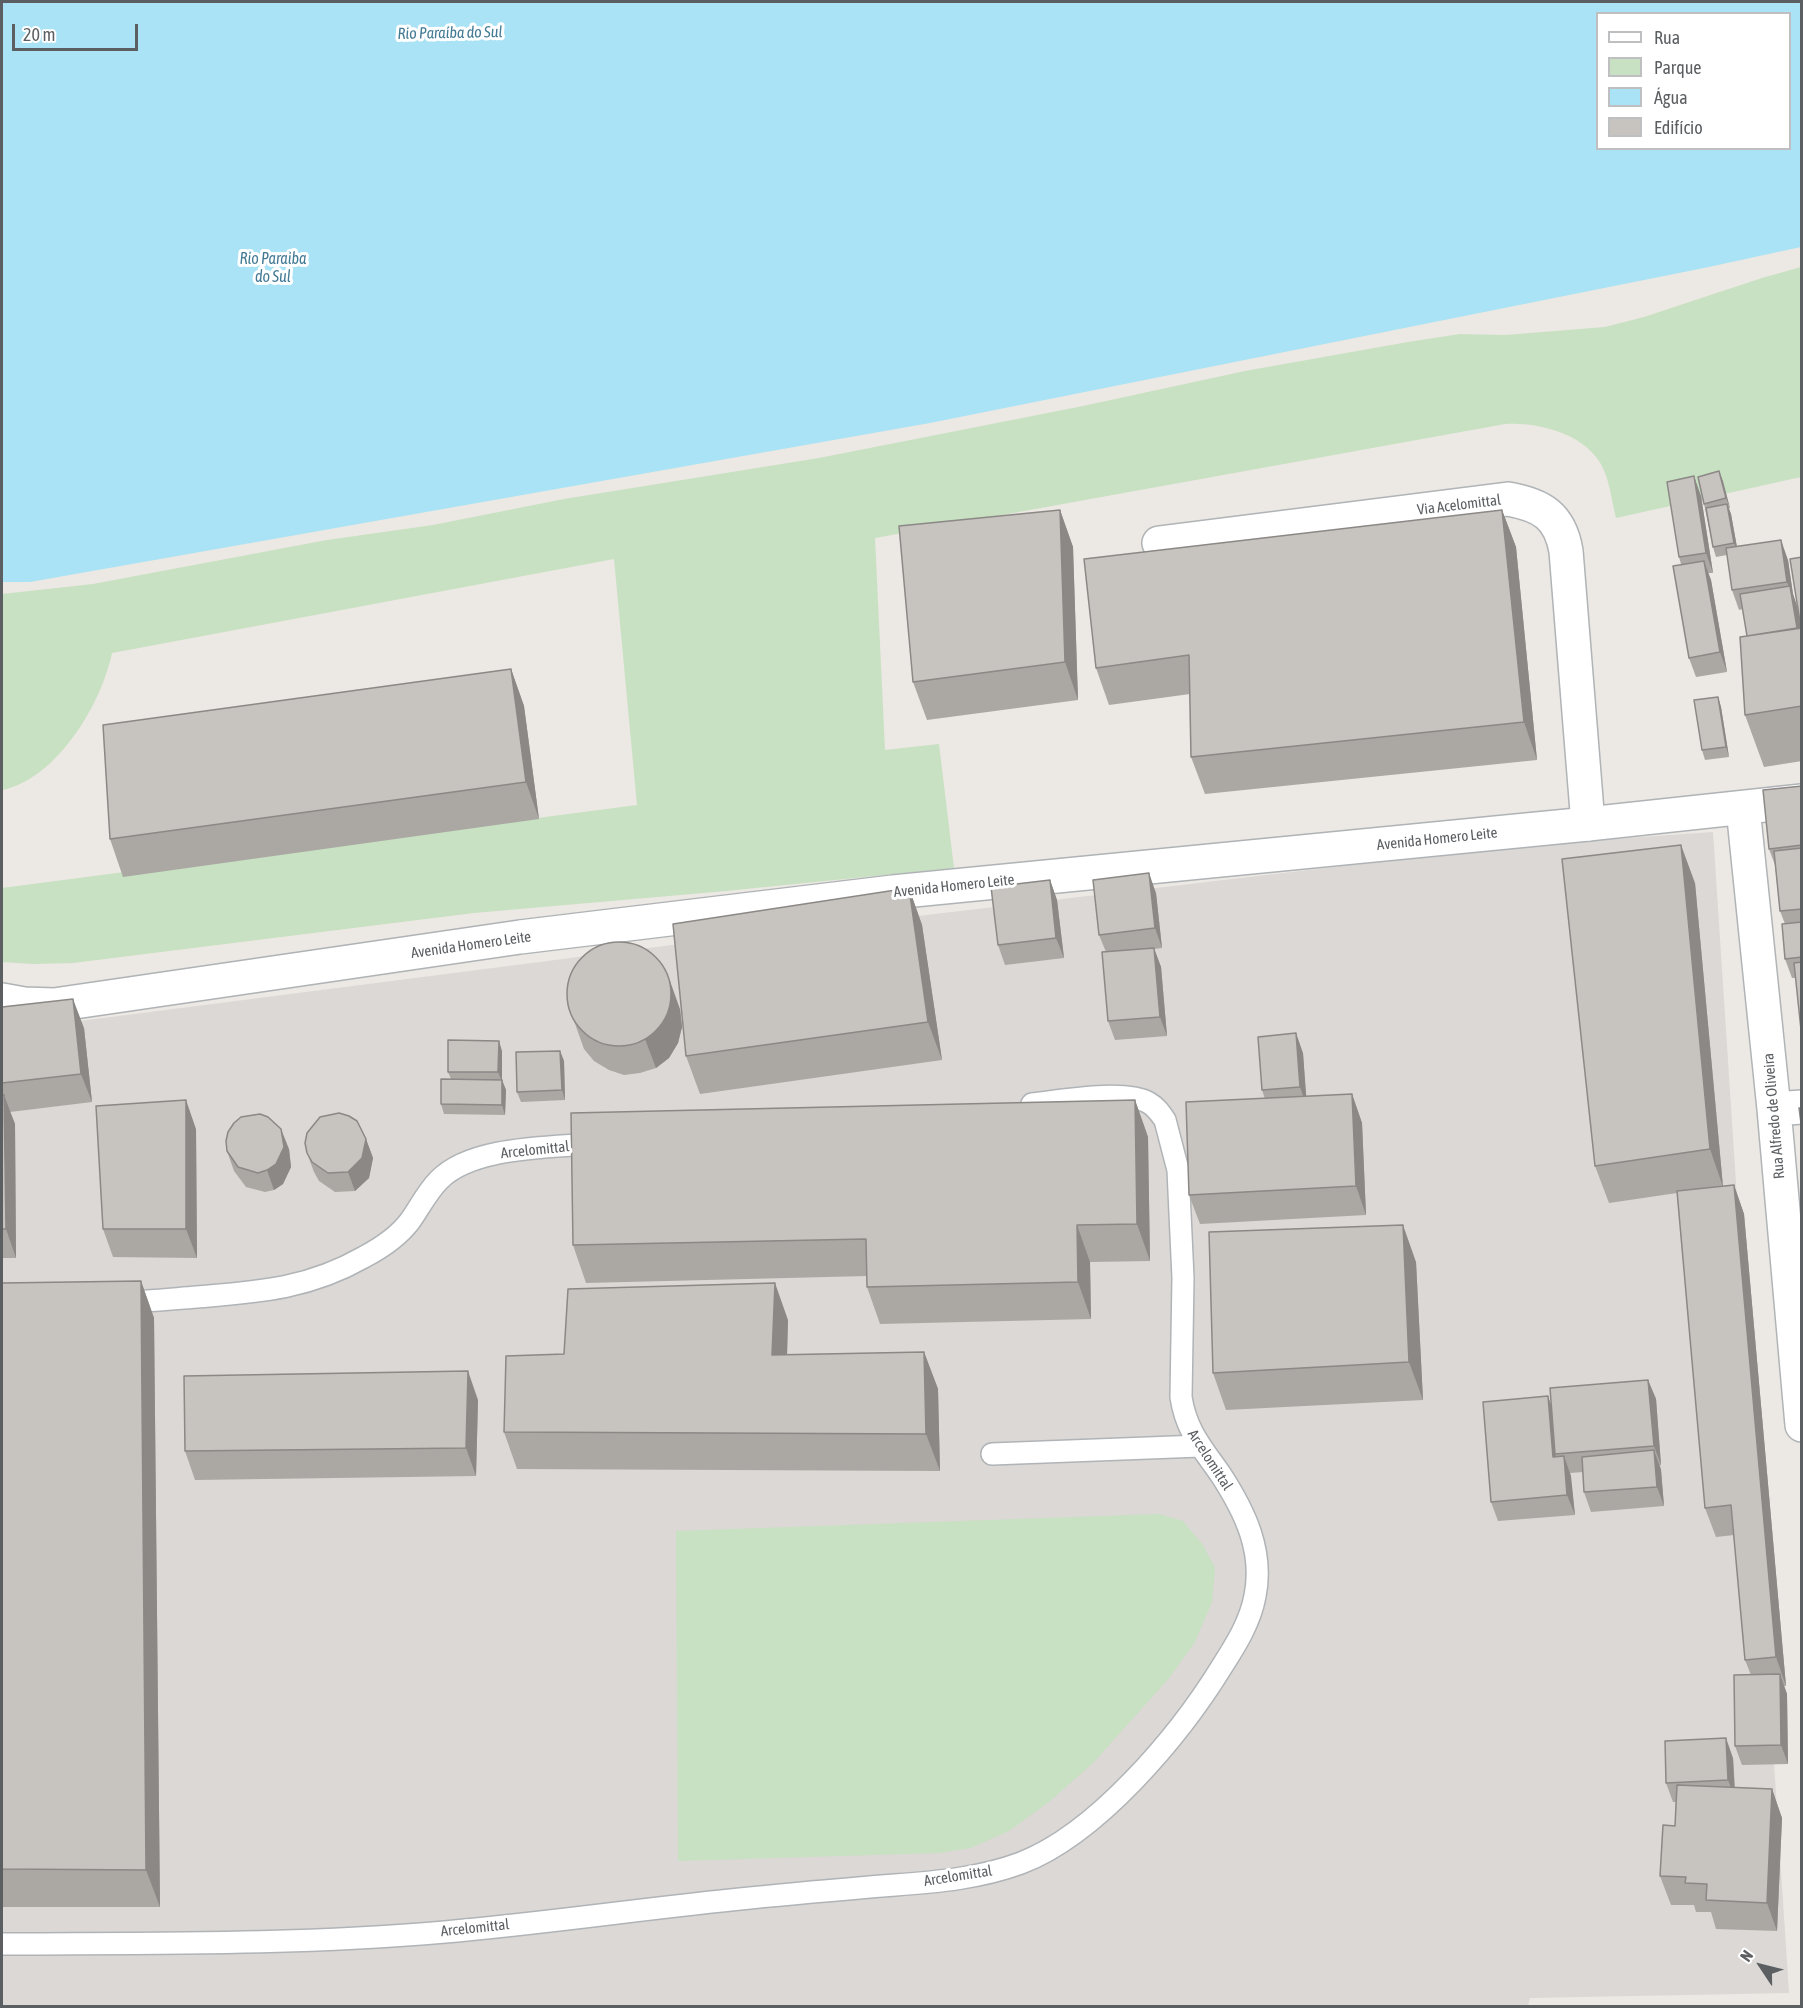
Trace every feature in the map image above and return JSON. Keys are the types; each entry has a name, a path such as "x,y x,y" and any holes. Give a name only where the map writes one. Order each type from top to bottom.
{"street":[{"name":"Via Acelomittal","path":"1159,543 1508,499 1544,511 1559,526 1566,551 1588,824"},
{"name":"Avenida Homero Leite","path":"2,1000 24,1004 54,1005 520,937 893,892 1802,801"},
{"name":"Rua Alfredo de Oliveira","path":"1743,808 1788,1108 1802,1425"}],"lane":[{"name":"Arcelomittal","path":"2,1944 298,1941 445,1932 752,1897 961,1878 1024,1862 1080,1830 1124,1789 1187,1719 1212,1684 1243,1632 1255,1598 1257,1561 1250,1527 1242,1510 1186,1421 1181,1397 1183,1278 1178,1170 1165,1120 1148,1102 1128,1097 1009,1106"},
{"name":"Arcelomittal","path":"97,1302 130,1302 289,1287 339,1269 394,1238 409,1222 430,1190 449,1171 462,1164 500,1153 618,1142"},
{"path":"992,1454 1200,1446"}],"shaded area":[{"path":"1713,832 1789,1993 1530,1998 1528,2006 2,2006 2,1029 680,944 1513,846"}],"green space":[{"path":"1801,267 1801,477 1616,518 1603,468 1586,446 1561,432 1547,428 1505,424 875,538 885,750 939,744 954,868 474,913 73,963 2,962 2,888 637,805 614,559 112,653 98,695 74,736 41,771 23,783 3,790 2,594 93,584 327,540 433,525 564,499 819,458 1083,406 1245,371 1408,342 1460,334 1506,335 1605,327 1644,317"},
{"path":"1159,1514 1183,1521 1203,1545 1215,1568 1212,1602 1195,1642 1170,1677 1093,1763 1050,1801 1009,1831 971,1848 939,1853 678,1861 676,1531"}],"water":[{"name":"Rio Paraiba do Sul","path":"2,2 1801,2 1801,247 930,423 30,582 2,582"}],"building":[{"path":"1719,471 1726,498 1704,504 1698,477"},
{"path":"1694,476 1706,553 1679,557 1667,482"},
{"path":"1727,504 1734,543 1713,547 1706,508"},
{"path":"1060,510 1065,662 913,682 899,526"},
{"path":"1502,510 1524,722 1191,757 1189,655 1096,668 1084,559"},
{"path":"1781,540 1787,582 1732,590 1726,548"},
{"path":"1802,557 1802,628 1801,628 1790,559"},
{"path":"1704,561 1720,652 1689,658 1673,566"},
{"path":"1790,586 1797,628 1747,636 1740,594"},
{"path":"1802,628 1802,706 1745,715 1740,637"},
{"path":"511,669 526,782 110,839 103,725"},
{"path":"1718,697 1726,747 1702,750 1694,700"},
{"path":"1802,786 1802,845 1769,849 1763,790"},
{"path":"1681,845 1710,1149 1595,1166 1562,859"},
{"path":"1802,848 1802,909 1780,911 1774,851"},
{"path":"1149,873 1155,928 1099,935 1093,880"},
{"path":"1050,880 1056,938 998,945 991,887"},
{"path":"909,888 928,1022 686,1056 673,924"},
{"path":"1802,922 1802,957 1785,959 1782,924"},
{"path":"619,942 639,946 656,957 667,974 671,994 667,1014 656,1031 639,1042 619,1046 599,1042 582,1031 571,1014 567,994 571,974 582,957 599,946"},
{"path":"1154,948 1160,1017 1108,1021 1102,952"},
{"path":"1802,962 1802,1030 1801,1030 1794,963"},
{"path":"73,999 81,1074 2,1083 2,1007"},
{"path":"1296,1033 1300,1087 1262,1090 1258,1037"},
{"path":"448,1040 499,1041 498,1072 448,1072"},
{"path":"560,1051 562,1090 517,1092 516,1052"},
{"path":"441,1079 502,1080 502,1105 441,1104"},
{"path":"1352,1094 1356,1186 1189,1195 1186,1102"},
{"path":"2,1095 4,1095 6,1229 2,1229"},
{"path":"186,1100 186,1229 103,1229 96,1106"},
{"path":"1135,1100 1137,1224 1077,1225 1078,1282 867,1287 866,1239 573,1245 571,1113"},
{"path":"1799,1108 1802,1108 1802,1131"},
{"path":"339,1113 357,1121 366,1139 362,1158 348,1172 328,1173 312,1162 305,1143 307,1133 320,1117"},
{"path":"260,1114 268,1117 281,1129 284,1147 276,1164 258,1173 238,1167 227,1151 226,1141 228,1132 241,1117"},
{"path":"1734,1185 1776,1657 1745,1660 1731,1505 1705,1508 1677,1191"},
{"path":"1403,1225 1409,1362 1213,1373 1209,1232"},
{"path":"141,1281 146,1870 2,1869 2,1283"},
{"path":"775,1283 772,1355 924,1352 926,1434 504,1432 506,1356 564,1354 568,1289"},
{"path":"468,1371 466,1448 185,1451 184,1376"},
{"path":"1648,1380 1654,1446 1555,1454 1550,1388"},
{"path":"1548,1396 1553,1457 1564,1456 1567,1495 1491,1502 1483,1402"},
{"path":"1654,1450 1657,1487 1584,1492 1582,1457"},
{"path":"1780,1674 1781,1745 1735,1746 1734,1675"},
{"path":"1726,1738 1728,1780 1666,1783 1665,1741"},
{"path":"1677,1785 1772,1789 1767,1903 1706,1900 1707,1884 1685,1883 1686,1877 1660,1876 1663,1825 1675,1826"}],"water label":[{"name":"Rio Paraíba do Sul","path":"450,33"}]}
